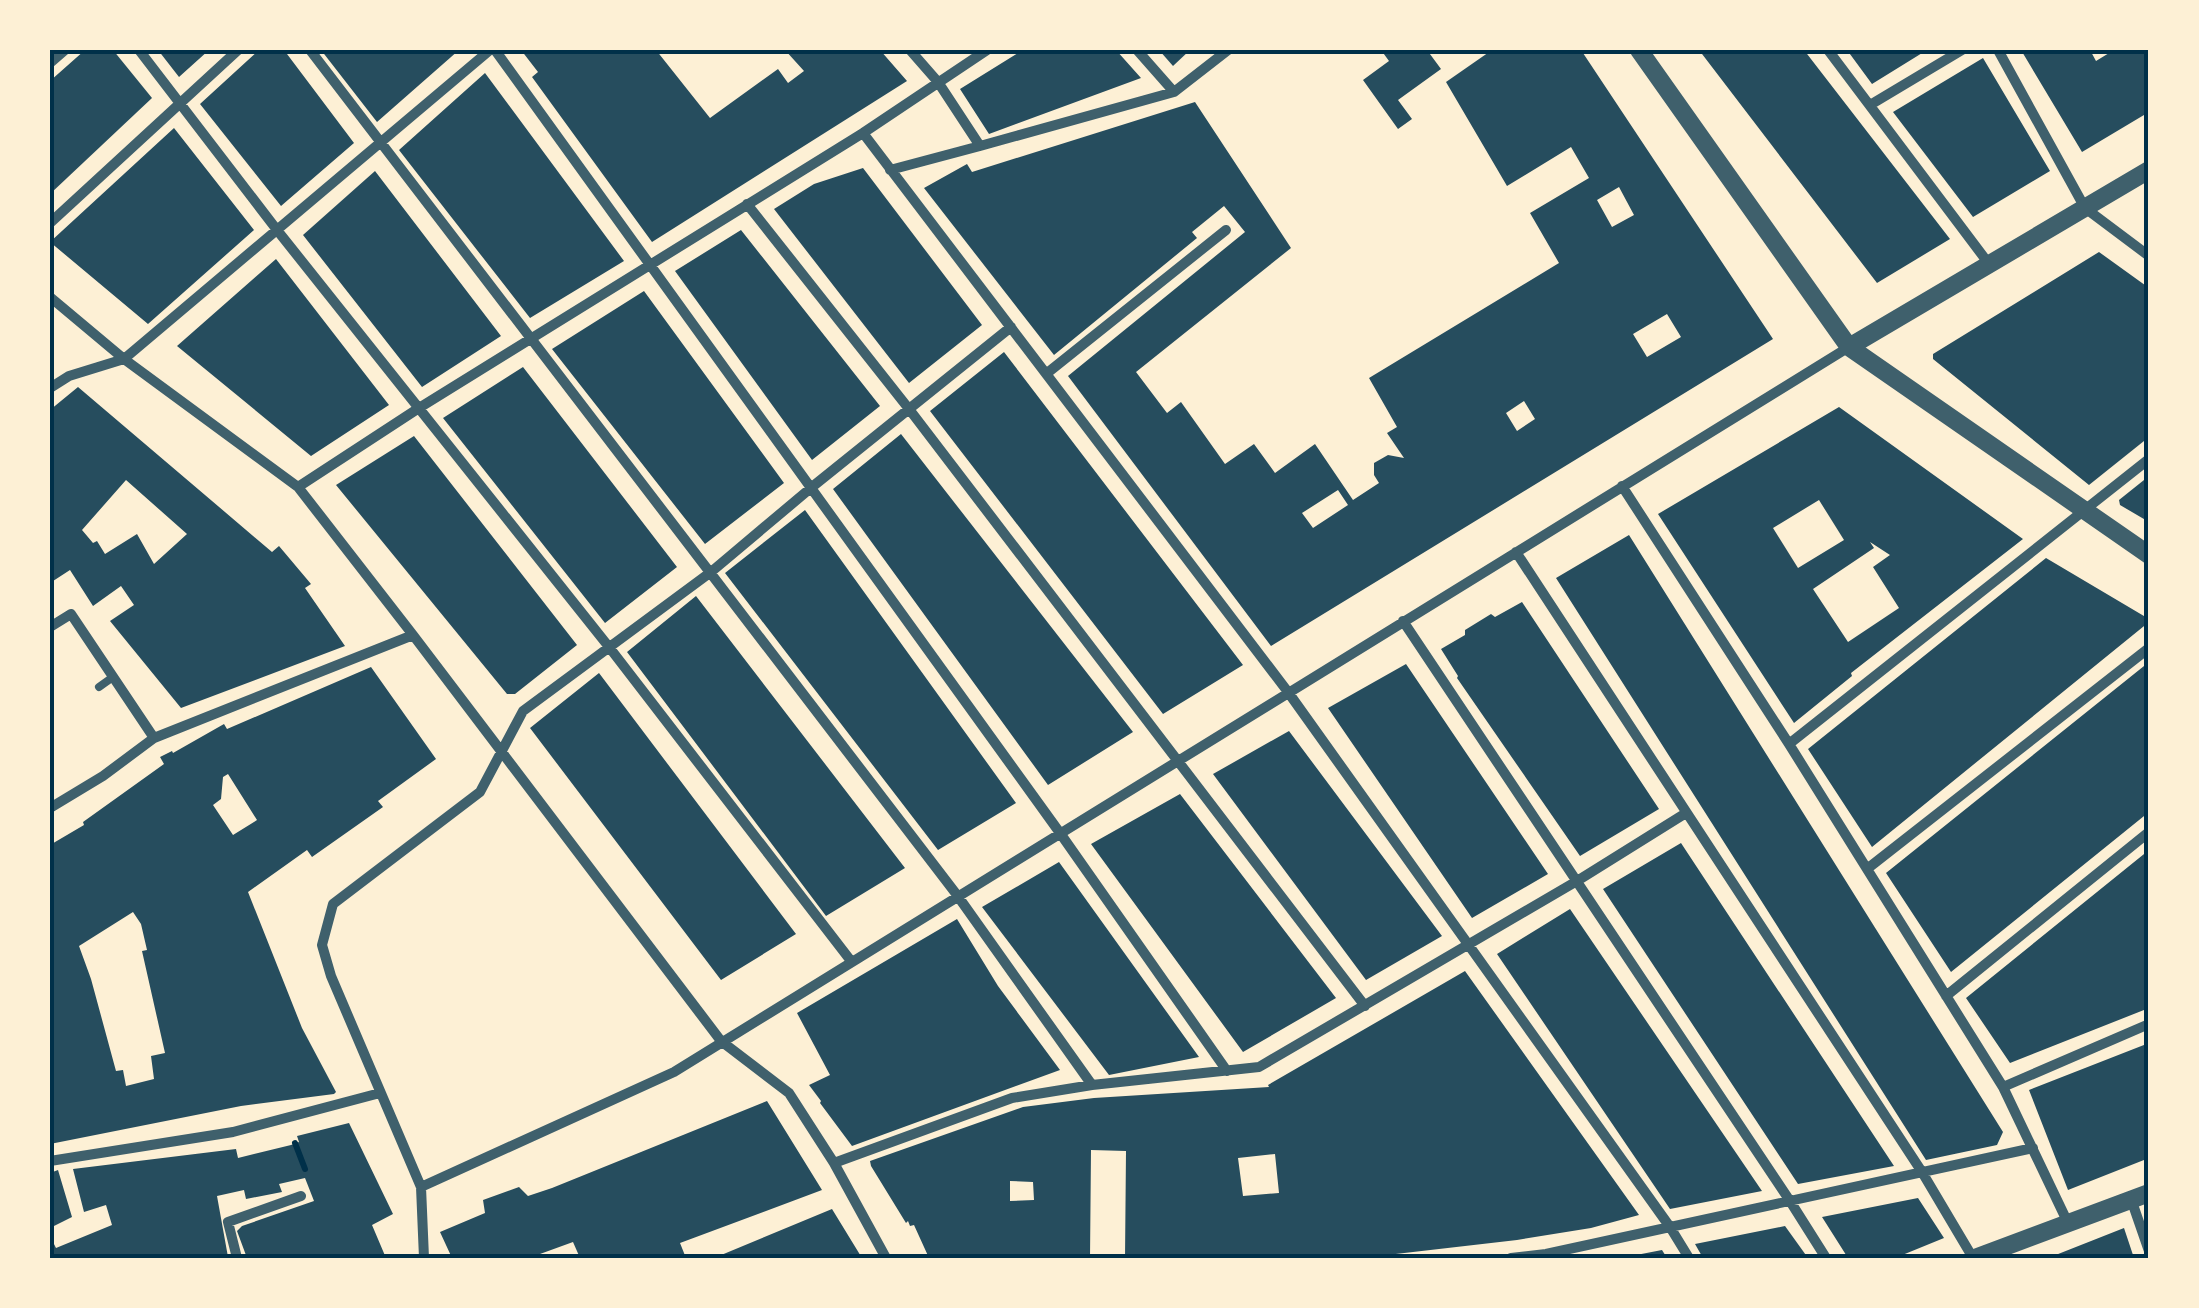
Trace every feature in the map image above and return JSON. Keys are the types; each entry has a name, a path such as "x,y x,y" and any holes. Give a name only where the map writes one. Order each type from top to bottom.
{"street":[{"path":"50,64 65,50"},
{"path":"139,50 851,961"},
{"path":"50,222 238,50"},
{"path":"310,50 958,895 1092,1085"},
{"path":"50,388 69,376 124,359 493,50 812,487 1227,1071"},
{"path":"910,50 938,82 980,146"},
{"path":"298,487 863,133 987,50"},
{"path":"1136,50 1174,92"},
{"path":"890,170 1174,92 1228,50"},
{"path":"1639,50 1849,347 2149,555"},
{"path":"1828,50 1989,264"},
{"path":"1870,105 1962,50"},
{"path":"1998,50 2085,208 2149,256"},
{"path":"863,133 1288,692 1689,1258"},
{"path":"421,1188 674,1072 1849,347 2149,170"},
{"path":"748,204 1366,1006"},
{"path":"1046,374 1226,230"},
{"path":"50,297 124,359 298,487 721,1041 790,1093 886,1258"},
{"path":"424,1258 421,1188 322,944 333,904 480,792 523,712 711,572 1011,328"},
{"path":"1789,744 2149,459"},
{"path":"1622,486 2003,1086 2068,1223"},
{"path":"1516,552 1922,1172 1974,1258 2140,1196 2149,1251"},
{"path":"50,627 71,614 154,738"},
{"path":"1403,621 1826,1258"},
{"path":"50,808 103,776 154,738 413,634"},
{"path":"1867,869 2149,648"},
{"path":"834,1164 1012,1098 1259,1067 1686,813"},
{"path":"1946,996 2149,832"},
{"path":"2003,1086 2149,1024"},
{"path":"50,1161 233,1132 380,1093"},
{"path":"1511,1258 1547,1256 2033,1148"},
{"path":"237,1258 228,1222 302,1196"}],"lane":[{"path":"100,687 113,677"}],"path":[{"path":"286,1119 314,1191 302,1196"}],"building":[{"path":"85,50 113,50 152,98 50,194 50,81"},
{"path":"158,50 209,50 179,77"},
{"path":"259,50 284,50 354,143 281,206 200,104"},
{"path":"321,50 459,50 377,122"},
{"path":"521,50 656,50 710,118 778,69 788,83 804,71 785,50 880,50 907,81 652,242 532,77 538,72"},
{"path":"1023,50 1116,50 1141,78 989,134 960,89"},
{"path":"1159,50 1190,50 1173,66"},
{"path":"1381,50 1427,50 1441,69 1398,100 1412,119 1398,129 1363,80 1389,61"},
{"path":"1492,50 1581,50 1773,339 1271,646 1068,376 1245,232 1224,206 1192,232 1197,238 1054,355 924,188 967,164 972,172 1195,102 1291,248 1136,372 1167,413 1181,402 1225,464 1254,444 1275,473 1315,444 1353,500 1379,483 1374,463 1388,455 1404,458 1387,433 1397,427 1369,378 1559,263 1530,213 1589,178 1571,147 1507,186 1446,82","holes":["1619,187 1634,215 1612,227 1597,200","1667,314 1681,337 1647,357 1633,334","1524,401 1535,419 1517,431 1506,413","1338,490 1348,505 1313,528 1302,513"]},
{"path":"1699,50 1804,50 1950,239 1877,283"},
{"path":"1847,50 1927,50 1872,84"},
{"path":"2021,50 2090,50 2096,61 2114,50 2149,50 2149,112 2082,152"},
{"path":"1983,58 2050,171 1973,217 1893,112"},
{"path":"485,73 624,261 530,318 399,150"},
{"path":"174,128 254,230 148,324 50,242"},
{"path":"863,168 982,325 909,383 774,209 814,184"},
{"path":"375,171 501,336 422,387 303,235"},
{"path":"741,230 880,406 812,460 675,271"},
{"path":"2099,252 2149,288 2149,437 2089,485 1933,359 1933,354"},
{"path":"276,259 389,405 311,456 177,346"},
{"path":"644,291 784,483 705,544 552,349"},
{"path":"1004,352 1243,665 1163,714 930,411"},
{"path":"523,367 677,567 605,623 443,418"},
{"path":"78,387 272,552 279,546 311,584 305,588 345,646 181,708 110,621 134,605 121,586 93,606 70,570 50,583 50,410","holes":["126,480 187,534 154,564 137,534 105,554 97,541 93,543 82,530"]},
{"path":"1839,407 2023,539 1851,673 1794,723 1658,514","holes":["1819,500 1844,540 1798,568 1773,528","1870,542 1890,555 1873,567 1899,608 1848,642 1813,589 1874,548"]},
{"path":"901,434 1133,732 1048,785 833,489"},
{"path":"414,436 577,645 515,694 507,694 336,485"},
{"path":"2149,476 2149,522 2120,505 2119,500"},
{"path":"805,510 1016,803 938,850 725,573"},
{"path":"1629,535 2003,1132 1997,1145 1926,1160 1556,578"},
{"path":"2046,558 2149,622 1872,847 1808,749"},
{"path":"696,596 905,868 826,916 627,652"},
{"path":"1522,602 1659,809 1580,856 1441,649 1491,614 1495,617"},
{"path":"2149,662 2149,812 1951,972 1886,873"},
{"path":"1406,664 1548,874 1472,918 1328,708"},
{"path":"371,667 436,759 378,801 383,807 312,857 307,850 248,892 302,1028 336,1092 241,1106 50,1144 50,845 84,825 164,764 160,757 224,724 227,729","holes":["228,774 257,820 233,835 213,805 221,799 223,777","133,912 141,924 147,950 142,951 165,1053 151,1056 154,1079 126,1086 123,1070 116,1071 79,946"]},
{"path":"599,673 796,934 721,980 530,728"},
{"path":"1289,731 1442,936 1366,980 1213,774"},
{"path":"1180,794 1336,998 1243,1052 1091,844"},
{"path":"1681,843 1894,1166 1798,1184 1603,889"},
{"path":"2149,850 2149,1008 2010,1063 1966,998"},
{"path":"1059,862 1199,1057 1109,1075 982,907"},
{"path":"1570,909 1762,1191 1670,1209 1497,954"},
{"path":"957,919 998,986 1060,1070 852,1146 809,1085 830,1075 797,1013"},
{"path":"1465,971 1639,1215 1591,1228 1517,1240 1361,1258 1125,1258 1126,1151 1091,1150 1090,1258 929,1258 914,1225 906,1223 870,1161 1023,1107 1268,1085","holes":["1275,1154 1279,1193 1243,1196 1238,1158","1010,1181 1033,1182 1034,1200 1010,1201"]},
{"path":"2149,1043 2149,1158 2068,1190 2029,1090"},
{"path":"767,1101 822,1190 680,1243 686,1258 580,1258 573,1242 529,1258 452,1258 440,1232 485,1213 483,1200 519,1187 528,1196 552,1188"},
{"path":"349,1123 393,1214 372,1225 386,1258 247,1258 237,1231 314,1201 305,1178 279,1184 282,1192 246,1199 244,1190 217,1196 226,1258 50,1258 50,1236 56,1248 112,1225 106,1205 84,1212 73,1169 236,1149 238,1158 291,1145 299,1142 297,1136"},
{"path":"58,1170 72,1217 50,1228 50,1173"},
{"path":"1918,1198 1944,1238 1895,1258 1848,1258 1822,1217"},
{"path":"832,1209 862,1258 714,1258"},
{"path":"1785,1226 1808,1258 1703,1258 1695,1244"},
{"path":"2124,1228 2134,1258 2048,1258"},
{"path":"1662,1250 1667,1258 1631,1256"}]}
